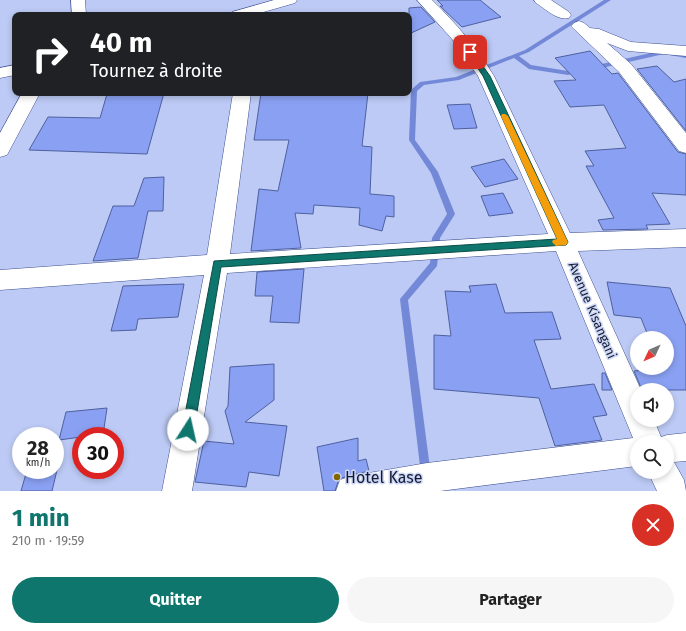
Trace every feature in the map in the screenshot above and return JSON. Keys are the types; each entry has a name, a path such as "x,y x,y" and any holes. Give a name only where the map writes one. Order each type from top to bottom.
{"street":[{"path":"78,0 79,12"},
{"path":"251,8 290,0"},
{"name":"Avenue Kisangani","path":"424,0 444,19 482,70 563,242 630,397"},
{"path":"541,0 564,15"},
{"path":"686,51 628,46 592,31 582,29 625,68 686,146"},
{"path":"0,73 12,71"},
{"path":"0,150 29,96"},
{"path":"177,491 217,264 242,96"},
{"path":"0,280 217,264 563,242 686,238"},
{"path":"674,448 686,447"},
{"path":"350,491 427,478 630,453"},
{"path":"667,479 673,491"}],"building":[{"path":"437,0 480,0 501,17 462,27 440,6 443,6"},
{"path":"421,7 435,22 412,33 412,12 409,12 409,8"},
{"path":"590,51 612,74 618,73 678,152 686,154 686,195 652,193 670,224 646,225 648,229 603,230 598,220 614,218 586,166 594,166 585,151 626,148 604,105 570,107 554,81 576,80 555,58"},
{"path":"657,66 674,82 686,79 686,131 637,69"},
{"path":"106,96 163,96 147,154 29,150 48,117 100,118"},
{"path":"261,96 368,96 362,146 372,147 370,194 394,196 394,217 386,216 382,231 359,225 360,208 314,205 313,214 295,213 301,248 251,251 259,189 278,191 289,140 254,140"},
{"path":"470,104 477,128 454,129 447,105"},
{"path":"504,159 518,179 485,187 471,167"},
{"path":"164,177 163,211 148,211 138,258 93,261 113,206 134,206 144,178"},
{"path":"503,193 513,213 489,216 481,196"},
{"path":"304,269 299,323 270,322 273,296 255,296 257,272"},
{"path":"607,282 670,288 686,326 686,390 674,390 674,383 639,383 636,375 674,375 674,331 646,331 641,318 614,315"},
{"path":"184,284 178,317 138,319 136,330 111,331 123,286"},
{"path":"496,284 505,313 552,312 561,339 534,340 551,389 594,384 607,415 593,417 602,440 555,446 539,398 434,389 434,335 451,336 445,291 471,292 469,286"},
{"path":"274,364 274,400 245,422 287,426 279,476 249,472 246,487 195,482 204,441 234,444 225,411 228,406 230,367"},
{"path":"602,373 605,373 612,390 602,390"},
{"path":"107,408 104,427 72,427 72,438 64,439 64,427 62,427 66,412"},
{"path":"358,438 358,461 366,459 369,471 339,479 335,491 324,491 317,447"},
{"path":"24,479 55,479 52,491 21,491"}],"waterway":[{"path":"428,491 404,299 434,264 436,238 451,214 434,172 412,140 414,90 422,83 457,79 527,51 608,0"},
{"path":"593,68 664,52 686,56"},
{"path":"515,56 529,67 568,73 579,70"}],"slow traffic":[{"path":"505,116 563,242 556,242"}],"place":[{"name":"Hotel Kase","path":"337,477"}],"route":[{"path":"188,430 217,264 563,242 486,76 470,52"}]}
